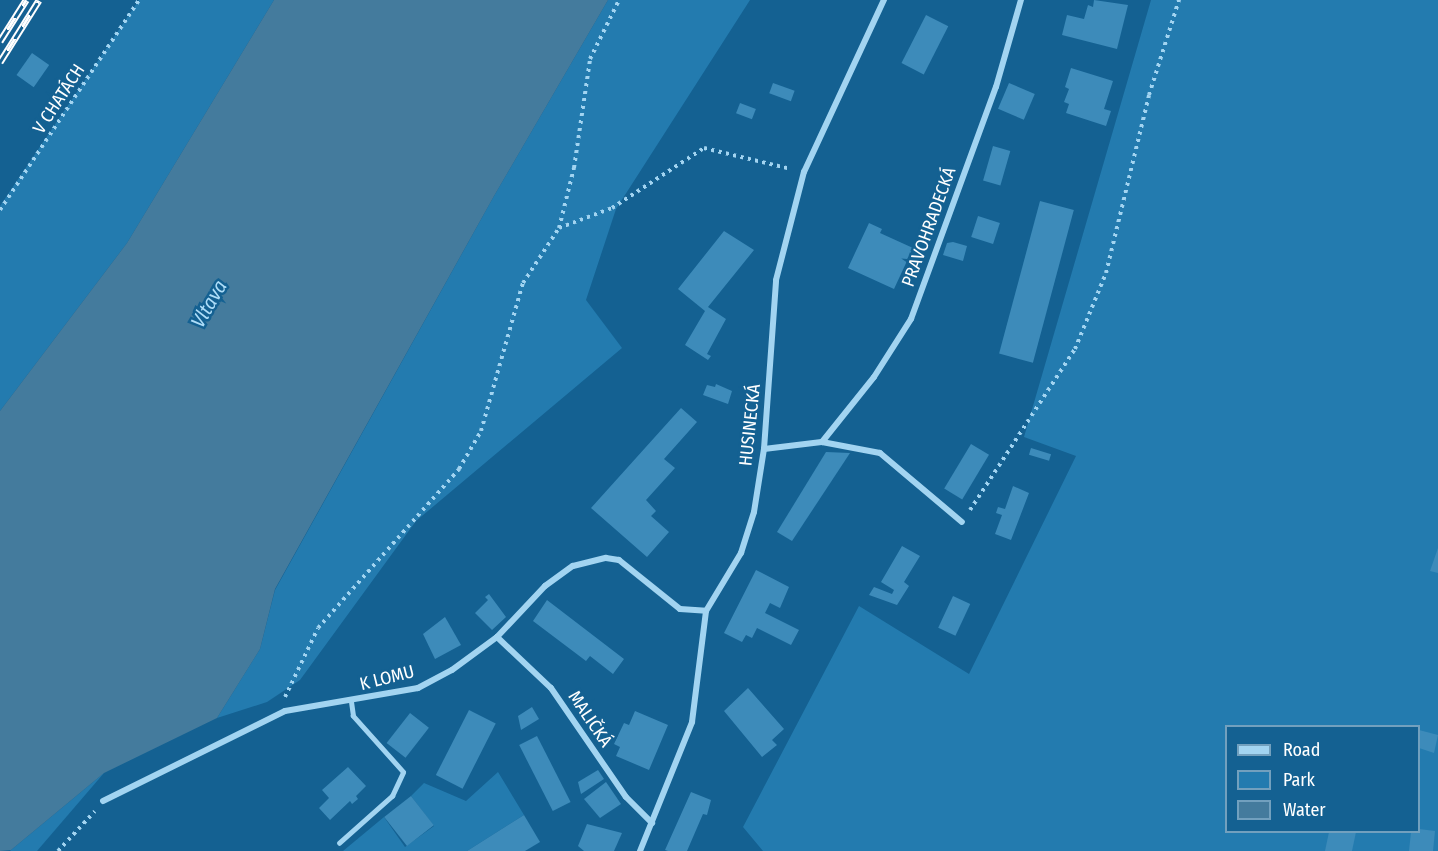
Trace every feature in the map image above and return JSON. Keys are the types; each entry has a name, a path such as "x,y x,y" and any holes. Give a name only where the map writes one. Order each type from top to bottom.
{"street":[{"name":"HUSINECKÁ","path":"640,851 692,722 706,611 741,553 754,512 764,449 776,280 804,172 884,0"},
{"name":"PRAVOHRADECKÁ","path":"822,442 874,377 911,319 996,87 1021,0"},
{"path":"764,449 822,442 880,453 962,522"},
{"name":"K LOMU","path":"103,801 285,711 351,702 418,688 452,670 497,637 545,586 573,566 606,558 619,560 680,609 706,611"},
{"name":"MALIČKÁ","path":"497,637 551,688 626,797 652,823"}],"lane":[{"path":"339,843 392,796 403,772 352,716 351,702"}],"path":[{"name":"V CHATÁCH","path":"0,210 139,0"},
{"path":"285,711 285,693 318,628 459,469 481,431 523,283 559,228 574,168 590,59 619,0"},
{"path":"962,522 1075,349 1106,273 1149,95 1179,0"},
{"path":"559,228 612,208 704,148 804,172"},
{"path":"58,851 103,801"}],"green space":[{"path":"139,0 274,0 127,243 0,411 0,206"},
{"path":"608,0 750,0 616,209 586,300 622,348 416,521 300,680 267,702 217,718 260,649 275,590 494,196"},
{"path":"1151,0 1438,0 1438,851 763,851 743,827 859,606 969,674 1076,456 1024,437"},
{"path":"498,772 524,815 467,851 343,851 384,817 405,847 434,826 411,796 424,783 466,801"},
{"path":"104,773 37,851 10,851 11,850"}],"water":[{"name":"Vltava","path":"274,0 608,0 494,196 275,589 260,649 217,718 104,773 11,850 0,851 0,411 127,243"}],"building":[{"path":"1094,0 1128,5 1117,49 1062,35 1067,15 1084,19 1088,5 1093,7"},
{"path":"926,15 948,26 924,74 901,63"},
{"path":"32,53 49,65 34,87 17,75"},
{"path":"1071,68 1113,81 1104,109 1111,111 1106,126 1066,113 1069,104 1064,102 1069,89 1065,87"},
{"path":"773,83 795,91 791,101 769,93"},
{"path":"1009,83 1035,94 1024,120 998,109"},
{"path":"740,103 756,109 752,119 736,113"},
{"path":"993,146 1010,151 1000,186 983,181"},
{"path":"1040,201 1074,210 1033,363 999,354"},
{"path":"978,216 1000,223 993,244 971,237"},
{"path":"869,223 882,229 880,233 913,248 894,289 848,268"},
{"path":"724,231 754,250 708,307 726,319 707,354 711,356 708,360 685,345 705,311 678,289"},
{"path":"953,242 967,246 963,261 943,255 947,243"},
{"path":"716,384 732,391 728,404 703,395 707,385 715,387"},
{"path":"681,408 697,422 664,459 675,468 646,500 656,511 651,516 669,532 647,557 591,508"},
{"path":"971,444 989,455 962,499 944,489"},
{"path":"1031,448 1051,454 1049,461 1029,455"},
{"path":"826,452 850,453 792,541 777,532"},
{"path":"1013,486 1029,493 1011,540 995,534 1002,515 996,513 998,507 1005,509"},
{"path":"902,546 920,556 904,582 909,586 897,605 869,595 874,587 892,594 894,590 881,582"},
{"path":"1438,548 1438,573 1430,571"},
{"path":"756,570 789,587 780,608 770,603 765,613 799,630 791,645 757,628 752,638 746,635 742,642 724,633"},
{"path":"489,594 506,617 492,630 475,613 488,600 485,597"},
{"path":"953,596 970,604 955,636 938,628"},
{"path":"547,600 624,659 613,674 590,656 586,661 533,621"},
{"path":"445,617 461,645 435,659 423,634"},
{"path":"748,688 784,729 772,740 777,745 762,757 724,711"},
{"path":"532,707 539,719 521,730 518,716"},
{"path":"469,710 496,724 463,789 436,775"},
{"path":"635,711 668,725 649,770 616,756 620,747 614,744 624,723 629,725"},
{"path":"410,713 429,728 406,758 387,743"},
{"path":"1420,730 1438,735 1434,753 1420,748"},
{"path":"537,736 571,802 553,811 519,745"},
{"path":"348,767 366,786 356,796 358,799 352,804 350,801 330,820 319,808 329,798 322,790"},
{"path":"598,770 604,779 581,794 578,782"},
{"path":"606,782 621,804 600,818 584,799"},
{"path":"691,792 711,800 707,815 703,814 687,851 665,850"},
{"path":"411,796 434,825 407,846 384,817"},
{"path":"524,815 540,842 525,851 467,851"},
{"path":"587,824 622,833 614,851 584,851 578,846"},
{"path":"1420,829 1435,831 1433,851 1409,851 1411,833 1420,833"},
{"path":"1329,833 1356,833 1352,851 1325,851"}],"railway":[{"path":"0,41 26,0"},
{"path":"0,62 39,0"}]}
